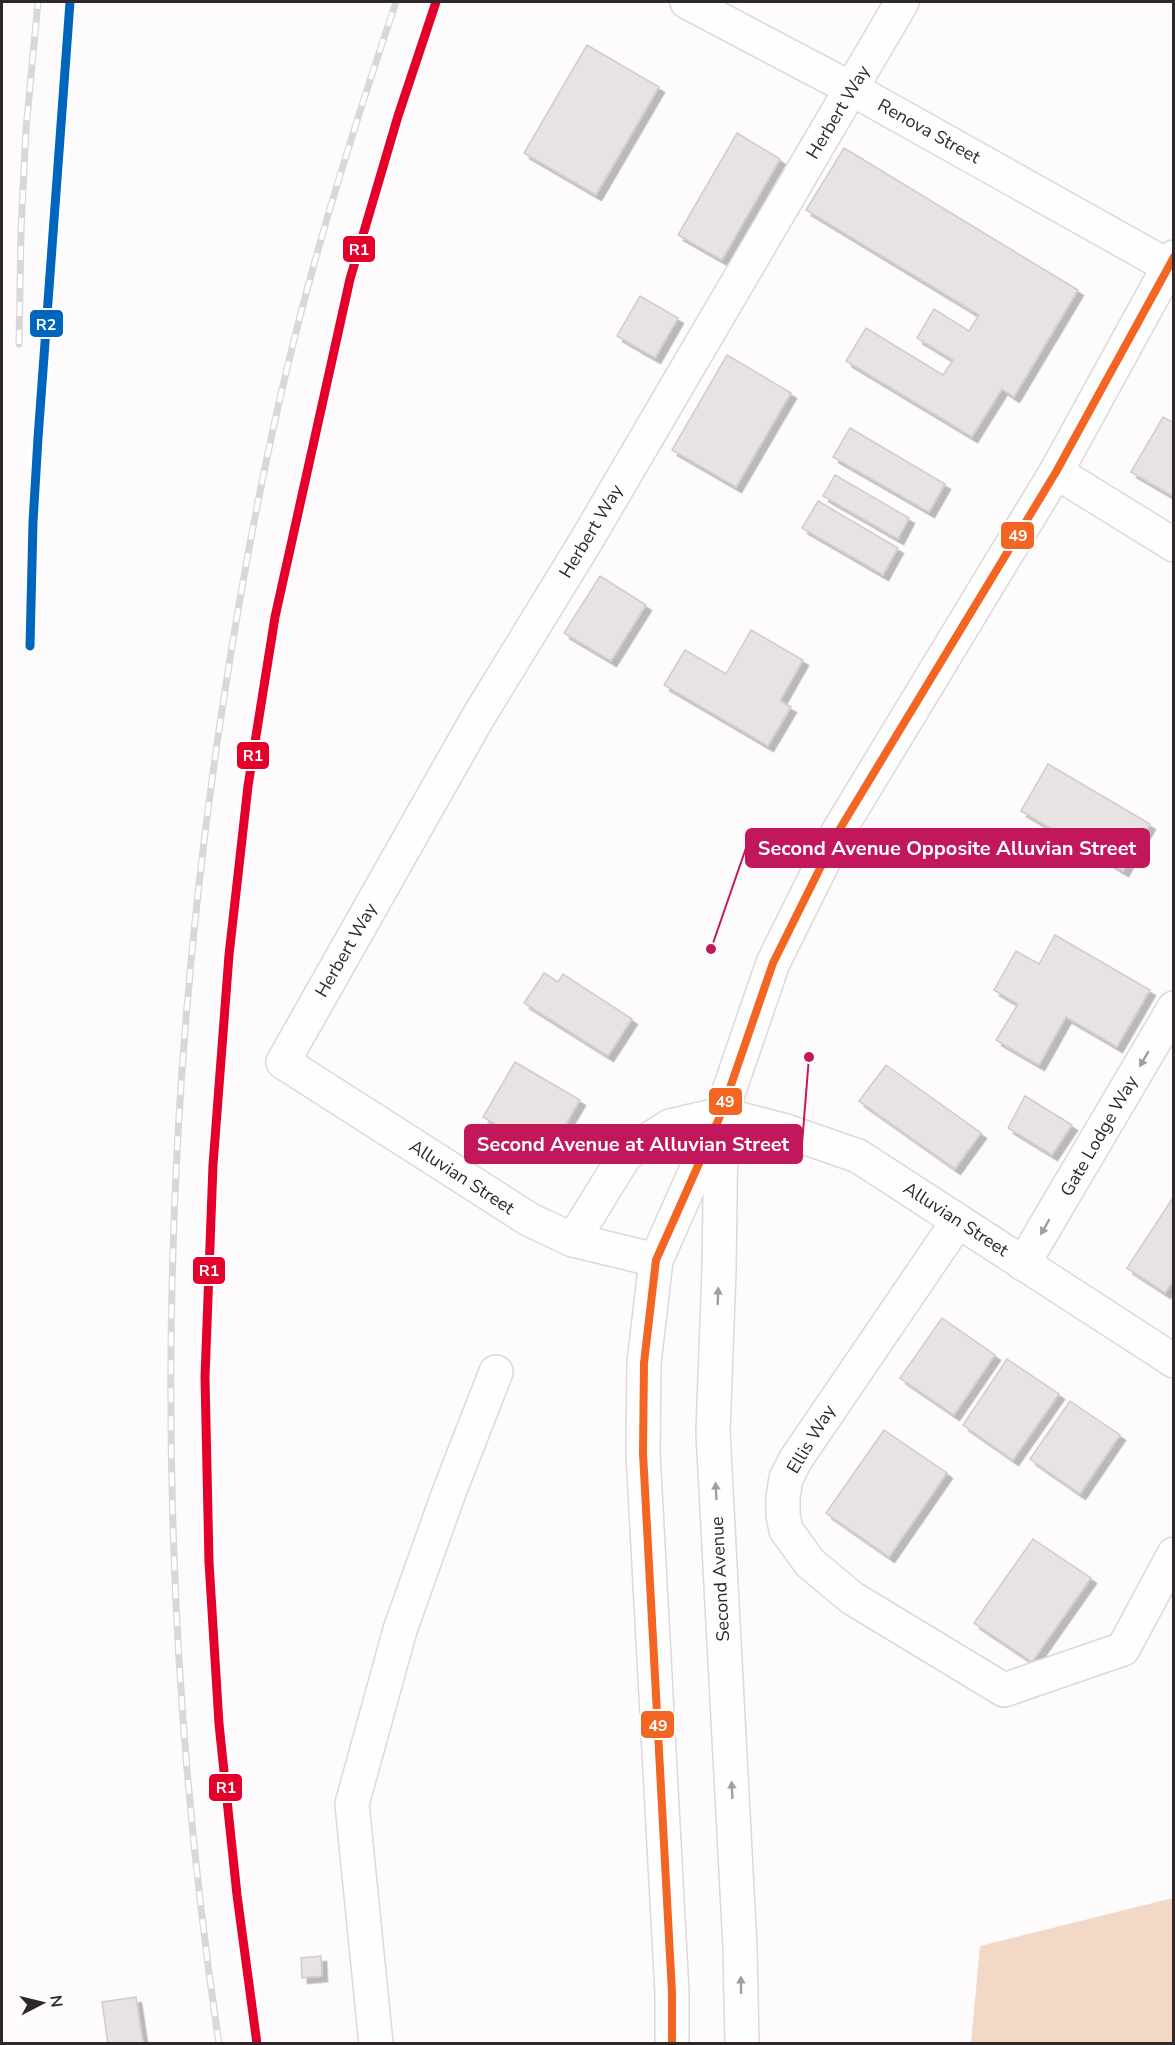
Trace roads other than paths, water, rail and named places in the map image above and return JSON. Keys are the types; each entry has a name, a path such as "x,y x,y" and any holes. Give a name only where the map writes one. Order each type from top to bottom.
{"main road":[{"name":"Renova Street","path":"687,2 852,88 1171,261"},
{"name":"Herbert Way","path":"283,1062 477,719 586,542 902,2"},
{"name":"Second Avenue","path":"672,2043 672,1993 643,1453 644,1363 656,1260 721,1114 773,963 838,832 1056,472 1171,261"},
{"path":"1056,472 1173,545"},
{"name":"Gate Lodge Way","path":"1023,1264 1173,1008"},
{"name":"Alluvian Street","path":"283,1062 530,1220 573,1240 656,1260"},
{"name":"Second Avenue","path":"721,1114 719,1270 713,1432 740,1947 742,2043"},
{"name":"Alluvian Street","path":"721,1114 786,1131 858,1156 1173,1361"},
{"path":"573,1240 626,1154 670,1126 721,1114"},
{"name":"Ellis Way","path":"958,1221 796,1459 786,1478 783,1497 786,1530 810,1563 852,1598 1004,1690 1123,1649 1168,1564"},
{"path":"376,2043 352,1804 400,1630 448,1495 496,1372"}],"railway":[{"path":"19,344 26,129 38,2"},
{"path":"30,646 38,438 70,2"},
{"path":"219,2044 197,1876 182,1708 173,1539 171,1370 175,1202 185,1033 201,865 224,697 260,492 282,390 317,254 349,145 396,2"}],"place":[{"name":"Second Avenue Opposite Alluvian Street","path":"711,949"},
{"name":"Second Avenue at Alluvian Street","path":"809,1057"}]}
